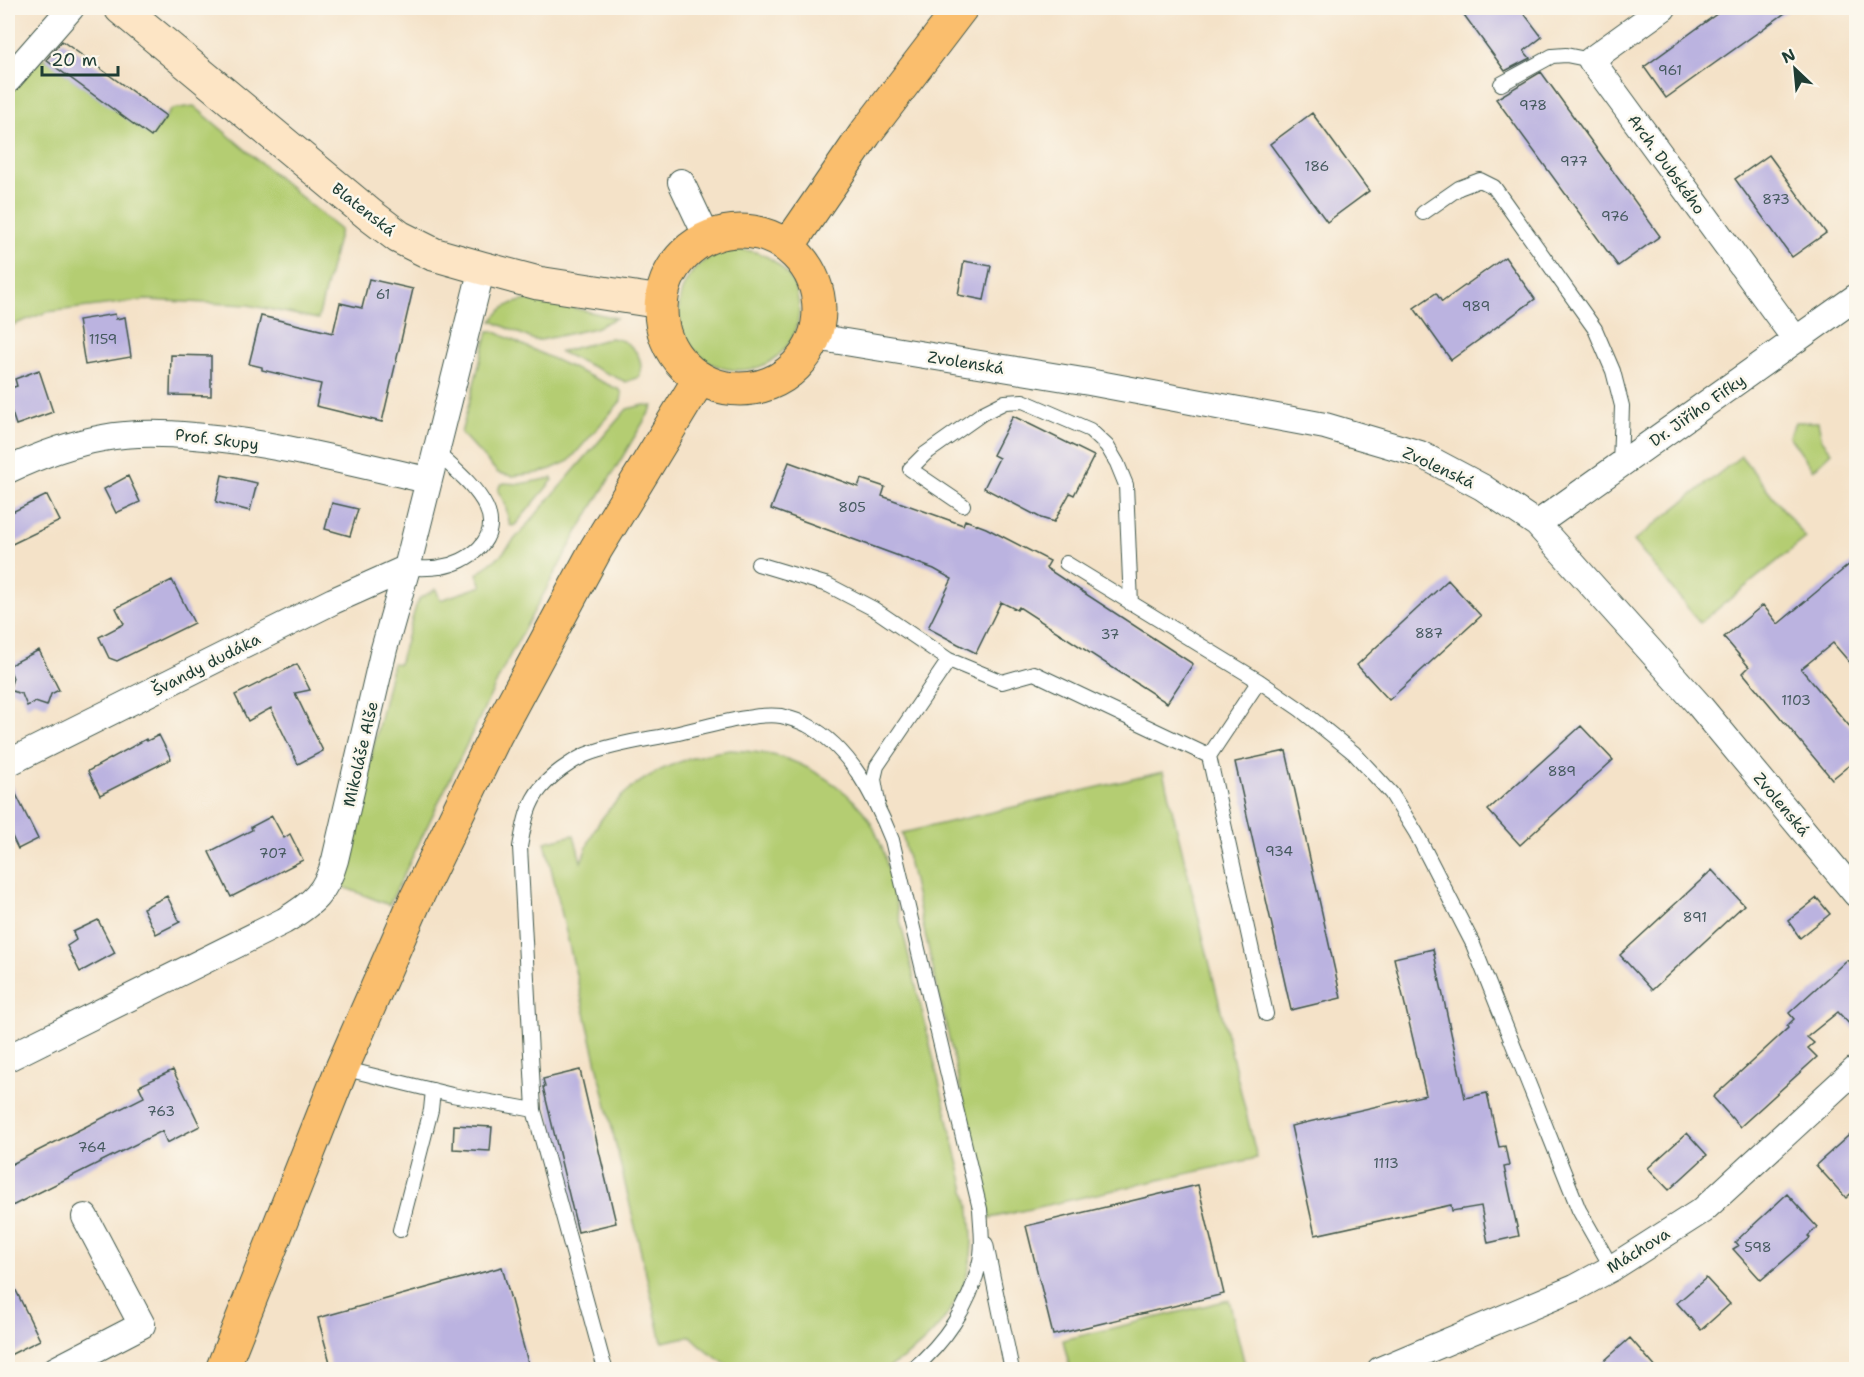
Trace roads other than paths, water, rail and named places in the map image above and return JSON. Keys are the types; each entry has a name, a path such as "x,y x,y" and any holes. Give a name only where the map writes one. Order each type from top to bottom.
{"main road":[{"path":"788,246 865,135 961,8"},
{"path":"749,230 769,235 788,246 806,264 817,286 820,312 815,337 804,357 788,374 767,384 745,389 722,387 700,378 682,364 669,346 662,325 661,302 666,282 675,264 690,248 707,237 728,231 749,230"},
{"path":"222,1370 342,1068 415,901 495,736 596,549 700,378"}],"street":[{"path":"8,80 71,8"},
{"name":"Blatenská","path":"121,8 399,237 433,254 538,283 661,302"},
{"path":"1591,60 1663,8"},
{"name":"Arch. Dubského","path":"1591,60 1796,340"},
{"path":"681,182 707,237"},
{"name":"Mikoláše Alše","path":"8,1058 284,921 309,906 323,890 331,875 335,860 384,649 407,568 482,268"},
{"name":"Dr. Jiřího Fifky","path":"1537,524 1857,297"},
{"name":"Zvolenská","path":"815,337 1089,382 1325,426 1420,454 1482,487 1537,524 1699,705 1857,894"},
{"name":"Prof. Skupy","path":"8,470 42,454 104,437 158,433 238,440 428,480"},
{"name":"Švandy dudáka","path":"8,763 333,601 407,568"},
{"name":"Máchova","path":"1380,1370 1575,1288 1612,1268 1703,1210 1857,1069"},
{"path":"55,1370 142,1325 85,1217"}],"lane":[{"path":"1501,84 1552,56 1566,55 1591,60"},
{"path":"1423,213 1459,188 1480,180 1494,187 1595,329 1613,371 1622,406 1620,465"},
{"path":"963,505 910,470 925,454 983,413 1005,402 1023,401 1090,430 1107,446 1126,485 1131,604"},
{"path":"407,568 440,567 471,555 482,546 488,536 490,518 481,499 456,470 436,452"},
{"path":"1066,563 1259,681 1301,710 1354,753 1390,793 1416,833 1473,942 1579,1210 1612,1268"},
{"path":"758,564 828,585 874,609 949,660 1002,682 1034,673 1209,756"},
{"path":"949,660 877,766 874,779 880,810 892,840 980,1209 1012,1370"},
{"path":"1259,681 1209,756 1266,1014"},
{"path":"606,1370 534,1110 520,847 525,814 540,788 559,771 584,756 613,747 746,718 780,716 807,724 831,742 847,759 880,810"},
{"path":"342,1068 433,1090 534,1110"},
{"path":"400,1230 431,1110 433,1090"},
{"path":"912,1370 941,1342 959,1314 969,1292 980,1265 982,1238 980,1209"}]}
